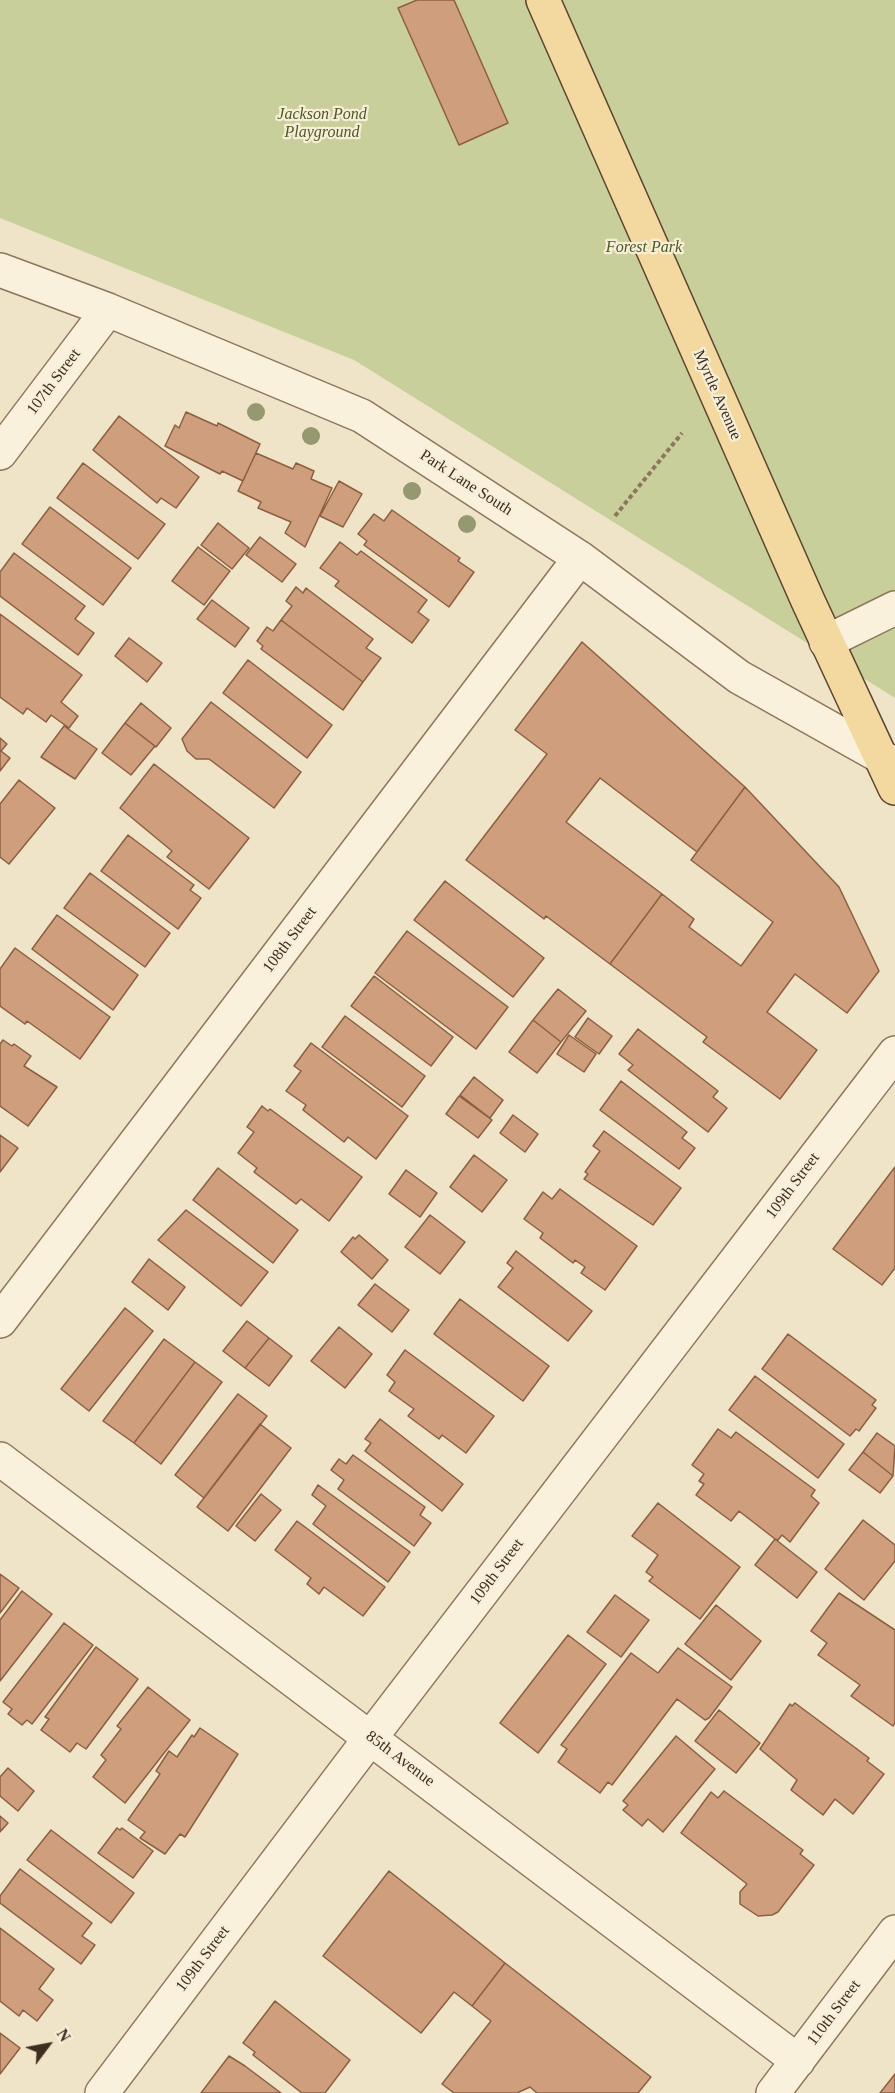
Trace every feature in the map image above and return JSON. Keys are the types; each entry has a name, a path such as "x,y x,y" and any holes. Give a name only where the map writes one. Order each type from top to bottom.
{"main road":[{"name":"Myrtle Avenue","path":"543,0 826,642 888,761 895,788"}],"street":[{"name":"Park Lane South","path":"0,270 108,310 362,416 580,558 739,677 888,761"},
{"name":"107th Street","path":"0,453 108,310"},
{"name":"108th Street","path":"0,1321 580,558"},
{"path":"826,642 895,608"},
{"name":"109th Street","path":"102,2093 371,1737 895,1053"},
{"name":"85th Avenue","path":"0,1459 798,2061"},
{"name":"110th Street","path":"774,2093 895,1932"}],"path":[{"path":"615,516 682,433"}],"green space":[{"name":"Forest Park","path":"0,0 895,0 895,698 354,360 0,218"}],"building":[{"path":"417,0 454,0 508,123 459,145 398,8"},
{"path":"186,412 217,426 218,423 260,444 243,481 222,471 220,474 165,446 175,425 179,428"},
{"path":"119,416 199,477 176,508 161,498 157,503 93,450"},
{"path":"256,453 293,469 296,463 314,471 311,479 332,488 305,547 285,533 291,522 258,508 261,502 238,491"},
{"path":"83,463 165,524 138,559 57,498"},
{"path":"339,481 362,494 343,527 320,516"},
{"path":"50,507 131,568 103,605 22,544"},
{"path":"392,510 460,558 458,561 474,572 449,607 364,545 367,541 358,534 374,514 384,521"},
{"path":"218,523 249,548 232,569 201,545"},
{"path":"260,537 296,564 282,582 246,555"},
{"path":"340,542 357,555 361,551 427,600 418,612 429,620 412,643 335,586 339,581 320,568"},
{"path":"198,547 230,571 204,605 172,581"},
{"path":"14,553 85,606 75,619 94,633 78,655 0,596 0,572"},
{"path":"296,587 303,593 306,588 373,639 366,648 381,658 363,682 281,620 292,606 286,601"},
{"path":"212,600 249,628 235,647 197,619"},
{"path":"0,614 82,675 61,702 78,716 69,728 51,715 46,722 27,708 23,714 0,697"},
{"path":"281,620 363,682 343,710 261,649 263,646 257,641 267,627 273,631"},
{"path":"129,638 162,663 147,682 115,656"},
{"path":"582,642 745,787 697,852 600,778 566,822 662,894 610,964 546,916 544,919 466,860 547,754 515,730"},
{"path":"248,660 332,725 307,758 223,693"},
{"path":"211,702 301,772 274,808 209,759 196,759 187,751 182,739"},
{"path":"141,703 171,728 156,747 125,723"},
{"path":"125,723 155,746 131,775 102,753"},
{"path":"64,726 97,749 75,779 41,757"},
{"path":"0,738 7,744 1,751 10,758 0,771"},
{"path":"154,764 249,838 209,889 167,857 172,851 120,808"},
{"path":"19,780 55,808 9,864 0,857 0,804"},
{"path":"745,787 839,887 879,971 847,1013 795,974 767,1012 817,1050 780,1099 703,1042 707,1037 610,964 662,894 694,919 689,927 741,966 773,922 691,860"},
{"path":"128,835 194,885 190,890 201,898 178,929 101,871"},
{"path":"90,873 170,933 145,967 64,908"},
{"path":"445,881 544,958 513,997 414,920"},
{"path":"57,915 138,975 113,1010 32,949"},
{"path":"407,931 508,1007 476,1049 375,973"},
{"path":"15,948 110,1017 80,1059 27,1021 25,1024 0,1006 0,969"},
{"path":"374,976 453,1037 431,1066 351,1006"},
{"path":"558,989 586,1011 561,1042 533,1020"},
{"path":"345,1016 425,1076 402,1107 322,1047"},
{"path":"588,1018 612,1036 599,1054 575,1037"},
{"path":"533,1020 561,1042 537,1073 509,1052"},
{"path":"638,1029 718,1091 713,1097 727,1108 708,1132 628,1070 633,1065 619,1054"},
{"path":"569,1035 596,1054 584,1072 557,1054"},
{"path":"3,1040 12,1046 14,1044 31,1056 24,1066 57,1087 28,1126 0,1106 0,1044"},
{"path":"311,1043 408,1116 376,1159 348,1137 344,1142 303,1110 306,1105 286,1091 301,1071 294,1066"},
{"path":"474,1077 503,1100 490,1118 460,1095"},
{"path":"621,1081 687,1132 682,1138 695,1148 679,1169 600,1110"},
{"path":"459,1096 492,1120 478,1138 446,1114"},
{"path":"262,1106 268,1111 270,1109 362,1177 329,1221 301,1199 296,1204 254,1172 257,1168 238,1153 254,1132 247,1127"},
{"path":"513,1115 538,1134 525,1152 500,1133"},
{"path":"604,1131 681,1188 653,1225 584,1179 588,1174 585,1172 600,1151 593,1146"},
{"path":"0,1135 18,1148 0,1172"},
{"path":"474,1155 507,1180 482,1212 450,1187"},
{"path":"895,1167 895,1268 882,1285 833,1249"},
{"path":"218,1168 298,1230 273,1263 193,1200"},
{"path":"406,1170 437,1193 420,1217 389,1194"},
{"path":"560,1189 637,1246 605,1290 581,1273 585,1267 575,1260 573,1263 540,1238 543,1233 524,1219 543,1192 552,1199"},
{"path":"186,1210 268,1272 241,1306 158,1240"},
{"path":"430,1215 465,1242 440,1274 405,1247"},
{"path":"359,1235 388,1260 372,1279 341,1252 353,1237 355,1239"},
{"path":"516,1251 592,1311 568,1341 498,1287 513,1268 507,1263"},
{"path":"149,1259 185,1287 168,1310 132,1282"},
{"path":"375,1284 409,1310 392,1332 358,1305"},
{"path":"460,1299 549,1366 523,1401 434,1334"},
{"path":"125,1308 153,1331 89,1411 61,1389"},
{"path":"247,1321 269,1338 245,1368 223,1351"},
{"path":"339,1327 372,1354 345,1388 311,1361"},
{"path":"788,1334 876,1400 872,1405 876,1408 859,1431 856,1429 850,1436 762,1369"},
{"path":"269,1338 292,1356 269,1386 245,1368"},
{"path":"164,1339 195,1362 134,1443 103,1421"},
{"path":"405,1350 494,1416 466,1453 442,1435 439,1439 408,1416 414,1409 389,1391 395,1382 387,1375"},
{"path":"195,1362 222,1382 161,1464 134,1443"},
{"path":"755,1376 844,1444 818,1478 729,1410"},
{"path":"238,1394 267,1416 204,1498 175,1475"},
{"path":"380,1419 463,1484 442,1511 365,1451 371,1443 365,1439"},
{"path":"260,1424 291,1448 228,1531 197,1507"},
{"path":"718,1429 731,1438 736,1432 815,1490 811,1496 819,1503 790,1542 782,1535 778,1540 775,1539 739,1511 731,1521 696,1495 704,1484 699,1481 704,1474 692,1465"},
{"path":"877,1433 895,1446 893,1476 863,1452"},
{"path":"863,1452 893,1476 880,1493 849,1470"},
{"path":"353,1455 425,1507 420,1515 431,1523 414,1546 338,1489 344,1480 331,1470 339,1459 346,1464"},
{"path":"318,1485 410,1552 388,1582 313,1524 326,1506 312,1495"},
{"path":"261,1494 281,1510 255,1541 236,1526"},
{"path":"658,1503 740,1567 700,1619 649,1581 653,1577 646,1572 658,1555 632,1536"},
{"path":"863,1520 895,1545 895,1561 864,1600 825,1569"},
{"path":"297,1521 385,1587 363,1616 324,1587 319,1594 307,1584 311,1578 275,1550"},
{"path":"775,1539 817,1572 797,1598 755,1565"},
{"path":"0,1574 19,1588 0,1613"},
{"path":"22,1591 52,1614 0,1681 0,1620"},
{"path":"839,1593 895,1630 895,1723 893,1726 851,1696 860,1685 818,1655 827,1643 811,1631"},
{"path":"615,1595 649,1620 621,1657 587,1632"},
{"path":"716,1605 761,1641 731,1680 685,1644"},
{"path":"64,1623 93,1645 32,1724 27,1720 22,1725 8,1714 12,1709 3,1702"},
{"path":"568,1635 606,1664 538,1753 500,1723"},
{"path":"96,1647 138,1679 86,1749 77,1743 70,1752 41,1730 49,1719 45,1717"},
{"path":"678,1648 732,1687 709,1718 705,1720 677,1699 612,1785 608,1782 600,1793 558,1762 567,1749 561,1745 631,1653 658,1673"},
{"path":"148,1687 190,1720 125,1803 93,1777 106,1760 101,1755 121,1729 117,1726"},
{"path":"795,1703 869,1758 867,1761 884,1774 853,1814 835,1799 823,1815 791,1790 797,1780 760,1749 790,1704 792,1706"},
{"path":"719,1710 760,1743 736,1773 695,1741"},
{"path":"200,1728 238,1754 185,1837 180,1834 165,1854 140,1838 145,1832 128,1820 160,1774 156,1771 169,1751 177,1757 192,1735 194,1737"},
{"path":"676,1736 715,1769 663,1832 648,1819 642,1826 623,1810 628,1805 623,1801"},
{"path":"8,1768 34,1791 18,1811 0,1796 0,1777"},
{"path":"724,1791 803,1850 800,1854 814,1865 778,1912 772,1915 758,1916 740,1904 740,1892 747,1884 681,1833 711,1792 718,1798"},
{"path":"0,1816 8,1823 0,1832"},
{"path":"117,1828 120,1830 122,1828 153,1851 133,1878 98,1853"},
{"path":"51,1830 134,1893 111,1923 27,1860"},
{"path":"20,1869 92,1923 82,1936 95,1945 81,1964 0,1903 0,1896"},
{"path":"389,1871 505,1963 472,2006 454,1992 421,2033 323,1956"},
{"path":"0,1928 54,1969 39,1989 53,2000 37,2021 23,2010 19,2016 0,2001"},
{"path":"505,1963 651,2077 638,2093 537,2093 530,2087 517,2093 454,2093 442,2084 491,2021 472,2006"},
{"path":"275,2001 350,2060 325,2093 302,2093 253,2055 255,2052 243,2043"},
{"path":"0,2033 20,2048 0,2074"},
{"path":"229,2056 245,2066 281,2093 201,2093"},
{"path":"895,2074 895,2093 880,2093"}],"park label":[{"name":"Jackson Pond Playground","path":"322,124"}]}
